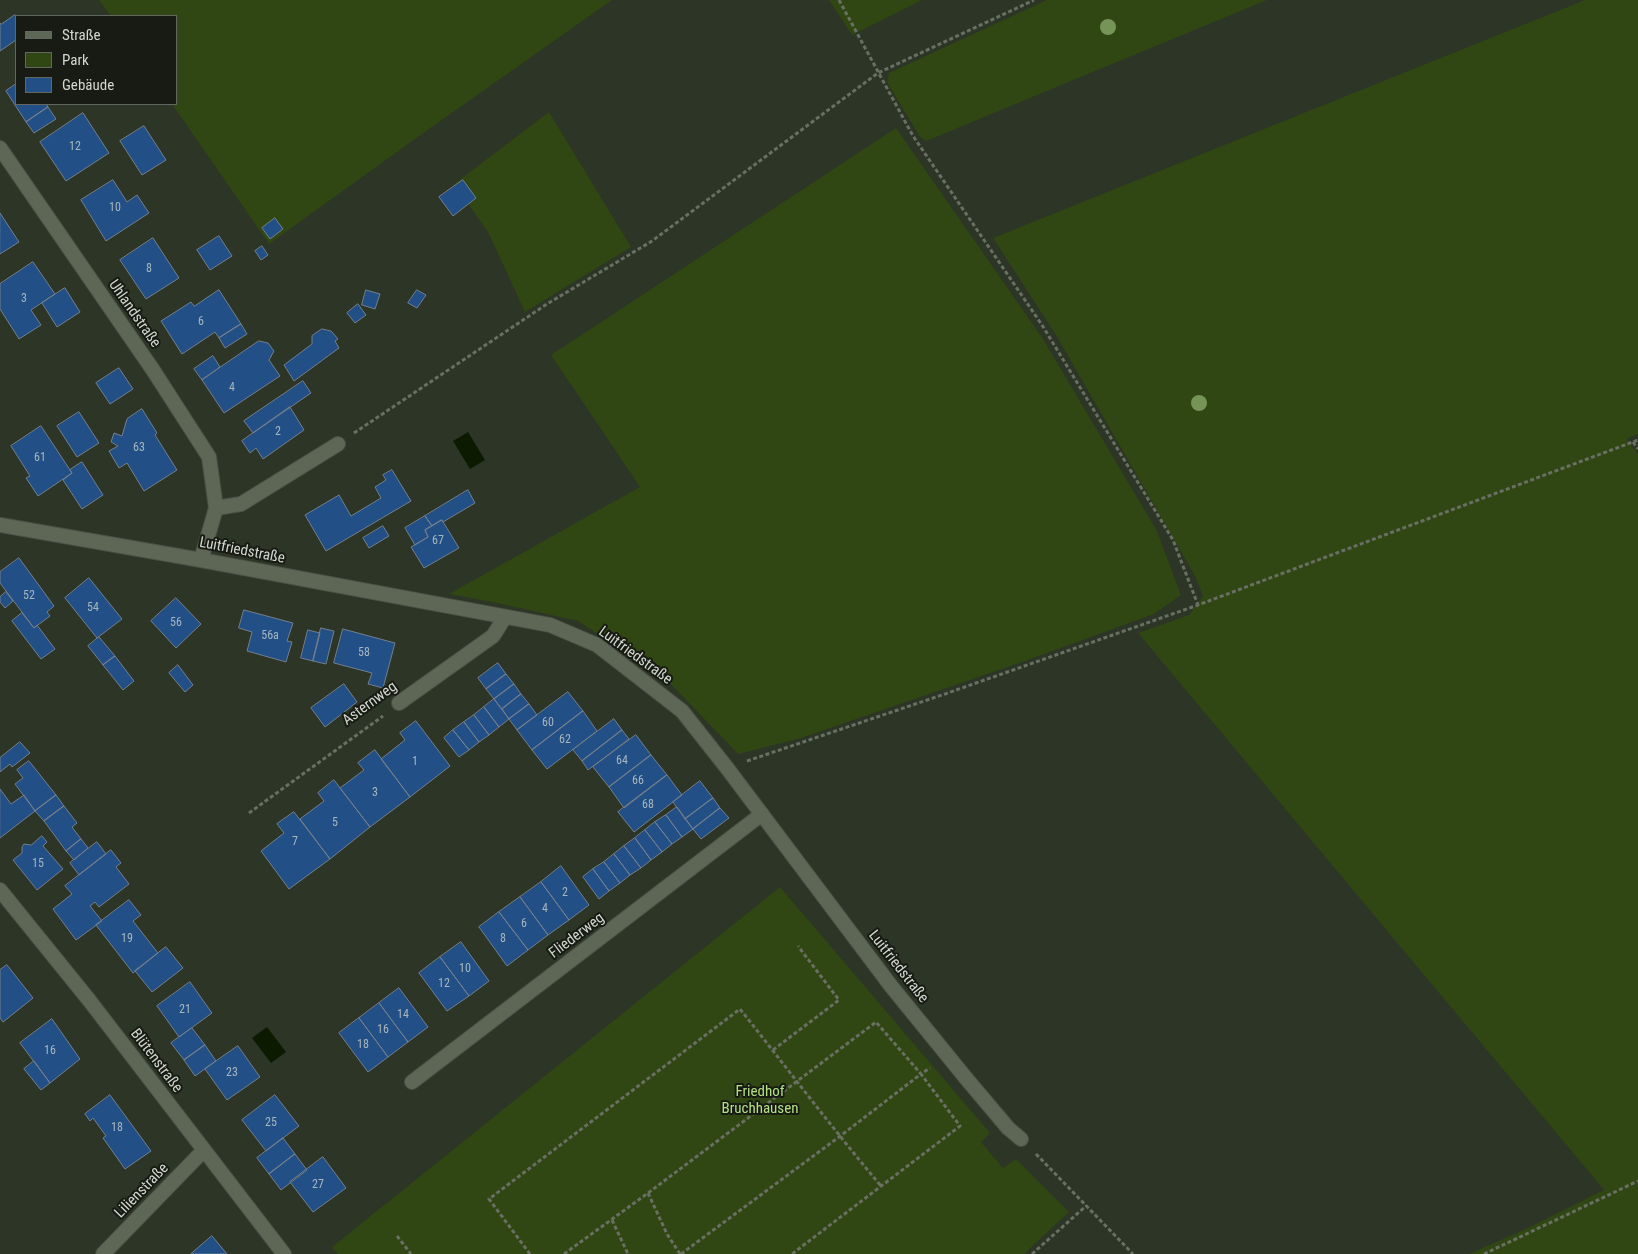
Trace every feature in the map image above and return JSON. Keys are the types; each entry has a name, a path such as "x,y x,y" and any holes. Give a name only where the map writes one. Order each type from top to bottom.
{"street":[{"name":"Uhlandstraße","path":"0,148 153,370 209,458 216,508 201,560"},
{"path":"216,508 241,504 338,444"},
{"name":"Luitfriedstraße","path":"0,525 201,560 550,625 597,645 682,712 728,768 891,986 1008,1128 1021,1139"},
{"name":"Asternweg","path":"399,704 493,636 505,617"},
{"name":"Fliederweg","path":"412,1082 762,814"},
{"name":"Blütenstraße","path":"0,890 89,1000 284,1254"},
{"name":"Lilienstraße","path":"103,1254 204,1150"}],"path":[{"path":"839,0 913,136 1042,324 1173,540 1198,604"},
{"path":"338,444 548,304 652,241 878,73 1034,0"},
{"path":"728,768 951,692 1198,604 1638,440"},
{"path":"1633,442 1638,449"},
{"name":"Asternweg","path":"248,813 399,704"},
{"path":"773,1050 838,1000 798,946"},
{"path":"530,1254 489,1199 740,1008 798,1081 839,1137 881,1186"},
{"path":"564,1254 876,1022 921,1074 960,1126 792,1254"},
{"path":"648,1193 667,1234 680,1254 839,1137 946,1055"},
{"path":"1021,1139 1133,1254"},
{"path":"1484,1254 1638,1181"},
{"path":"1032,1254 1086,1206"},
{"path":"612,1220 628,1254"},
{"path":"398,1236 411,1254"}],"green space":[{"path":"99,0 612,0 269,244 173,105 178,105 178,15 110,15"},
{"path":"829,0 922,0 852,35"},
{"path":"1047,0 1267,0 926,141 920,137 887,82 889,73"},
{"path":"1585,0 1638,0 1638,434 1627,439 1638,455 1638,1254 1469,1254 1526,1229 1604,1190 1138,633 1189,615 1203,596 1195,576 1056,335 993,238"},
{"path":"549,112 631,247 525,312 488,232 454,184"},
{"path":"896,128 1043,339 1157,531 1181,595 1154,614 1025,661 801,738 738,754 666,679 578,621 449,594 640,487 551,355"},
{"name":"Friedhof Bruchhausen","path":"780,887 990,1133 981,1142 1003,1168 1016,1159 1069,1212 1024,1254 338,1254 332,1247"}],"shaded area":[{"path":"468,432 485,460 470,469 453,441"},
{"path":"267,1027 286,1052 271,1063 252,1038"}],"building":[{"path":"15,15 15,41 0,51 0,23"},
{"path":"15,85 15,105 6,91"},
{"path":"15,105 47,105 48,107 26,122"},
{"path":"48,107 56,119 34,133 26,122"},
{"path":"83,113 109,153 66,181 40,142"},
{"path":"144,126 166,160 142,175 120,141"},
{"path":"113,180 127,202 137,195 149,213 106,241 81,200"},
{"path":"463,180 476,198 453,216 439,197"},
{"path":"0,213 19,242 0,254"},
{"path":"275,218 283,229 270,239 262,228"},
{"path":"219,236 232,256 210,270 197,250"},
{"path":"153,238 179,278 146,299 120,260"},
{"path":"262,246 268,255 261,260 255,251"},
{"path":"33,262 55,294 31,310 41,325 19,339 0,309 0,284"},
{"path":"65,288 80,312 57,327 42,303"},
{"path":"219,290 241,324 219,338 215,332 182,354 161,321 191,302 194,306"},
{"path":"366,290 380,294 375,309 362,305"},
{"path":"417,290 426,295 417,308 408,303"},
{"path":"358,304 366,315 355,323 347,313"},
{"path":"241,324 247,334 225,348 219,338"},
{"path":"322,329 331,331 338,339 335,341 339,348 294,381 284,365 312,344 312,336"},
{"path":"259,341 268,343 274,351 269,360 280,376 224,413 202,380"},
{"path":"213,356 220,367 202,380 194,369"},
{"path":"119,368 133,389 110,404 96,383"},
{"path":"303,381 311,393 253,433 244,421"},
{"path":"290,407 304,430 263,459 256,448 250,453 242,441"},
{"path":"142,409 157,433 155,435 177,470 144,491 127,463 119,468 109,451 118,446 111,442 114,433 122,436 127,419"},
{"path":"79,412 99,443 77,457 57,426"},
{"path":"41,426 72,473 38,496 26,478 30,476 11,446"},
{"path":"82,462 103,495 82,509 63,480 72,473 70,470"},
{"path":"392,470 411,501 326,551 305,515 339,495 351,516 381,498 375,487 386,480 383,475"},
{"path":"468,490 475,503 443,522 442,520 432,526 425,516"},
{"path":"425,516 432,526 425,530 428,537 415,545 405,528"},
{"path":"442,520 459,548 424,568 411,547 428,537 425,530"},
{"path":"383,526 389,536 369,548 363,538"},
{"path":"19,558 54,606 47,612 50,616 34,628 0,583 0,572"},
{"path":"89,578 122,619 97,638 65,598"},
{"path":"6,592 13,601 5,608 0,602 0,597"},
{"path":"176,598 201,624 176,648 151,621"},
{"path":"244,610 293,623 287,641 292,642 286,662 247,651 252,632 239,628"},
{"path":"22,613 34,628 37,625 55,649 41,659 12,621"},
{"path":"321,628 334,631 326,664 313,661"},
{"path":"343,629 395,643 383,688 368,684 372,673 334,663"},
{"path":"308,630 320,633 313,661 301,658"},
{"path":"99,637 115,656 103,665 88,646"},
{"path":"115,656 134,681 123,690 103,665"},
{"path":"498,663 506,674 486,689 478,678"},
{"path":"178,665 193,685 185,692 169,673"},
{"path":"506,674 514,684 494,699 486,689"},
{"path":"344,684 357,702 325,727 311,708"},
{"path":"514,684 521,694 502,709 494,699"},
{"path":"568,692 583,711 532,750 517,730"},
{"path":"521,694 529,704 509,719 502,709"},
{"path":"494,699 509,719 499,727 484,707"},
{"path":"529,704 537,715 517,730 509,719"},
{"path":"484,707 499,727 489,735 474,715"},
{"path":"583,711 597,731 547,769 532,750"},
{"path":"474,715 489,735 479,742 464,722"},
{"path":"614,719 622,730 582,761 573,750"},
{"path":"416,721 450,766 410,797 381,759 405,740 400,733"},
{"path":"464,722 479,742 469,750 453,730"},
{"path":"453,730 469,750 459,757 444,738"},
{"path":"622,730 629,739 588,770 582,761"},
{"path":"636,735 651,755 609,787 593,767"},
{"path":"20,742 30,753 12,767 10,764 0,772 0,758"},
{"path":"375,750 410,797 370,827 340,788 364,770 358,763"},
{"path":"651,755 667,775 624,808 609,787"},
{"path":"29,761 56,795 35,811 15,784 23,778 17,770"},
{"path":"667,775 682,795 634,832 618,812"},
{"path":"334,780 370,827 330,859 300,819 324,801 318,793"},
{"path":"700,781 713,798 685,819 673,802"},
{"path":"0,789 11,804 24,795 35,811 0,838"},
{"path":"56,795 64,806 44,821 35,811"},
{"path":"713,798 720,808 693,829 685,819"},
{"path":"64,806 77,823 72,827 81,839 66,851 44,821"},
{"path":"677,807 693,829 682,837 666,815"},
{"path":"720,808 729,818 701,839 693,829"},
{"path":"294,812 330,859 289,889 261,851 284,833 277,824"},
{"path":"666,815 682,837 672,844 655,822"},
{"path":"655,822 672,844 662,852 645,830"},
{"path":"645,830 662,852 651,860 635,838"},
{"path":"42,836 47,842 43,846 63,869 37,890 13,860 22,853 24,844 31,845"},
{"path":"635,838 651,860 641,868 624,846"},
{"path":"81,839 88,848 74,860 66,851"},
{"path":"97,842 106,854 79,875 70,863"},
{"path":"624,846 641,868 630,875 614,854"},
{"path":"111,850 121,863 116,867 129,884 99,907 95,902 90,906 102,921 76,940 53,909 72,894 65,886"},
{"path":"614,854 630,875 620,883 604,862"},
{"path":"604,862 620,883 609,891 593,869"},
{"path":"561,866 589,905 569,920 541,882"},
{"path":"593,869 609,891 599,899 583,877"},
{"path":"541,882 569,920 548,935 520,897"},
{"path":"520,897 548,935 528,950 499,912"},
{"path":"129,900 141,915 133,921 158,953 133,973 96,925"},
{"path":"499,912 528,950 507,966 479,927"},
{"path":"461,942 489,981 469,996 440,957"},
{"path":"166,947 183,968 152,992 135,971"},
{"path":"440,957 469,996 447,1011 419,973"},
{"path":"7,965 33,998 3,1022 0,1018 0,970"},
{"path":"190,982 212,1013 179,1037 157,1006"},
{"path":"399,988 428,1027 408,1042 379,1003"},
{"path":"379,1003 408,1042 388,1057 359,1018"},
{"path":"359,1018 388,1057 368,1072 339,1033"},
{"path":"52,1019 80,1059 50,1083 20,1043"},
{"path":"192,1028 205,1045 184,1060 171,1043"},
{"path":"205,1045 216,1061 195,1076 184,1060"},
{"path":"238,1046 260,1077 227,1100 205,1069"},
{"path":"34,1061 50,1083 41,1090 24,1069"},
{"path":"110,1095 151,1151 125,1169 103,1138 106,1136 93,1118 90,1121 85,1114"},
{"path":"275,1095 299,1126 266,1151 242,1120"},
{"path":"283,1138 295,1154 269,1174 257,1158"},
{"path":"295,1154 307,1170 281,1190 269,1174"},
{"path":"323,1157 346,1188 313,1212 290,1182"},
{"path":"212,1236 227,1254 191,1254"}]}
